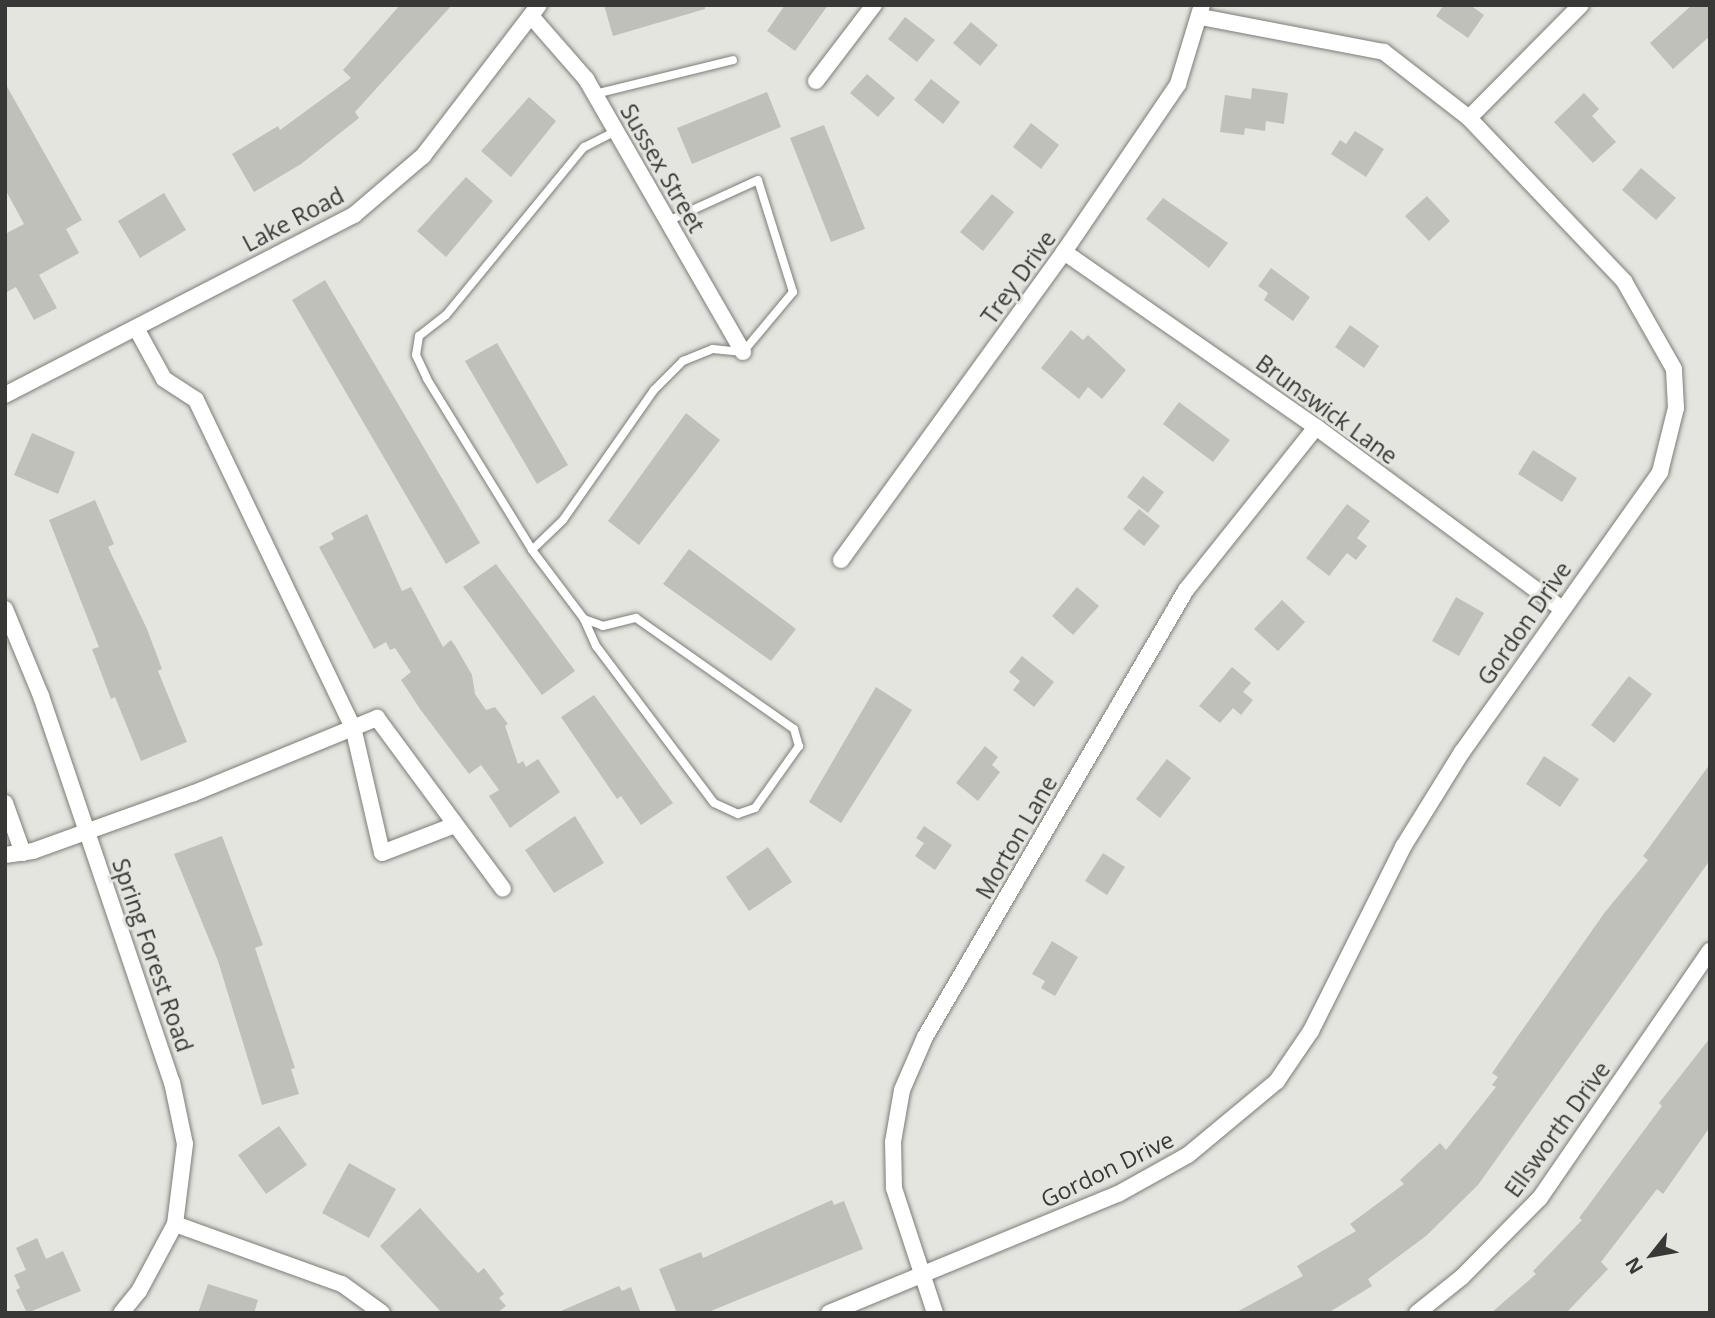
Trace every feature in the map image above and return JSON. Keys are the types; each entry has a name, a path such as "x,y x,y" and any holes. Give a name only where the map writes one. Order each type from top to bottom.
{"street":[{"path":"816,81 874,5"},
{"path":"1469,118 1581,5"},
{"name":"Sussex Street","path":"535,11 595,94 743,352"},
{"name":"Lake Road","path":"5,395 354,215 423,156 535,11"},
{"name":"Gordon Drive","path":"829,1313 1118,1194 1177,1162 1232,1123 1277,1082 1317,1019 1403,847 1561,608 1660,472 1676,408 1674,369 1624,281 1469,118 1384,51 1201,11"},
{"name":"Trey Drive","path":"841,561 1064,252 1178,84 1201,11"},
{"name":"Brunswick Lane","path":"1064,252 1316,427 1561,608"},
{"path":"136,328 164,379 196,400 353,727 382,853 455,825"},
{"name":"Morton Lane","path":"935,1313 920,1275 894,1188 892,1142 902,1090 925,1037 1186,590 1316,427"},
{"name":"Spring Forest Road","path":"5,609 41,696 172,1082 185,1144 175,1224 139,1291 121,1313"},
{"path":"5,855 86,832 377,718 503,889"},
{"path":"5,803 23,852"},
{"name":"Ellsworth Drive","path":"1417,1313 1462,1277 1540,1198 1710,951"},
{"path":"175,1224 342,1284 382,1313"}],"lane":[{"path":"595,94 733,60"},
{"path":"584,619 603,626 636,618 794,729 799,746 755,808 738,814 714,803 596,646 584,619 532,550 427,379 416,355 419,336 446,315 584,147 616,131"},
{"path":"532,550 563,520 654,390 683,361 713,349 743,352 793,292 758,180 667,221"}],"building":[{"path":"400,5 452,5 355,112 359,118 301,164 254,192 232,154 278,126 280,130 351,78 343,70"},
{"path":"604,5 705,5 705,9 613,36"},
{"path":"785,5 828,5 795,51 767,31"},
{"path":"1444,5 1470,5 1484,15 1468,38 1436,16"},
{"path":"1692,5 1710,5 1710,36 1673,69 1650,43"},
{"path":"905,17 935,40 917,62 888,39"},
{"path":"971,22 998,45 980,66 953,43"},
{"path":"867,74 895,98 878,117 850,93"},
{"path":"931,79 960,102 943,124 914,100"},
{"path":"5,83 82,220 66,229 79,253 39,275 57,308 34,320 16,287 5,293 5,234 24,224 5,189"},
{"path":"1252,88 1288,93 1284,124 1266,121 1265,131 1245,128 1244,135 1220,132 1225,95 1251,99"},
{"path":"767,92 781,127 692,164 677,128"},
{"path":"1584,93 1599,109 1592,116 1616,142 1593,163 1554,122"},
{"path":"529,97 556,121 511,177 481,151"},
{"path":"1031,123 1059,145 1041,169 1013,147"},
{"path":"824,125 865,229 831,242 790,138"},
{"path":"1355,131 1384,149 1366,177 1331,154 1340,140 1346,144"},
{"path":"1641,168 1676,198 1656,220 1622,190"},
{"path":"466,177 493,201 446,257 417,231"},
{"path":"164,193 186,230 140,258 118,221"},
{"path":"992,194 1014,212 983,251 960,232"},
{"path":"1427,196 1450,221 1429,241 1405,216"},
{"path":"1163,198 1228,243 1209,268 1146,219"},
{"path":"1271,268 1310,297 1293,321 1264,300 1268,293 1258,286"},
{"path":"325,280 480,543 446,564 292,300"},
{"path":"1350,325 1379,346 1364,368 1335,347"},
{"path":"1071,330 1083,340 1088,335 1126,370 1102,399 1088,387 1079,399 1041,368"},
{"path":"497,343 568,465 537,484 465,361"},
{"path":"1179,402 1230,440 1213,462 1163,424"},
{"path":"686,413 720,440 639,545 608,521"},
{"path":"32,433 75,452 58,494 14,475"},
{"path":"1533,450 1577,478 1562,502 1518,474"},
{"path":"1143,476 1164,492 1148,513 1127,497"},
{"path":"95,500 114,544 108,547 147,629 162,669 158,671 187,742 141,761 115,697 111,699 92,649 99,647 49,520"},
{"path":"1347,504 1370,521 1357,538 1367,546 1356,560 1347,553 1329,576 1306,558"},
{"path":"1139,509 1160,526 1144,546 1123,529"},
{"path":"367,514 402,591 411,587 443,647 451,640 456,647 472,675 475,694 486,710 495,707 508,724 505,726 518,764 523,761 526,767 538,759 560,792 510,828 489,796 499,790 481,765 469,774 420,709 401,680 411,672 395,648 390,650 386,642 374,649 319,547 334,539 331,533"},
{"path":"689,549 796,629 771,661 663,584"},
{"path":"496,564 575,671 542,695 463,587"},
{"path":"1077,587 1099,606 1073,635 1052,616"},
{"path":"1456,597 1484,613 1459,656 1432,641"},
{"path":"1282,600 1305,622 1278,651 1254,629"},
{"path":"1022,656 1054,682 1034,707 1013,690 1020,681 1009,672"},
{"path":"1232,667 1251,683 1243,692 1253,700 1241,715 1233,708 1220,723 1199,706"},
{"path":"1629,676 1652,694 1614,743 1591,725"},
{"path":"876,687 912,710 841,823 809,802"},
{"path":"594,695 673,803 641,825 621,796 617,799 561,717"},
{"path":"985,746 998,757 992,765 1000,772 978,801 956,783"},
{"path":"1544,756 1579,779 1560,807 1526,784"},
{"path":"1167,759 1191,778 1160,818 1136,799"},
{"path":"1710,764 1710,860 1478,1185 1426,1236 1368,1279 1372,1286 1328,1313 1235,1313 1303,1276 1297,1266 1356,1231 1350,1224 1404,1184 1400,1180 1440,1143 1446,1150 1496,1087 1492,1085 1498,1077 1492,1073 1605,912 1648,860 1643,856"},
{"path":"575,816 604,863 554,893 525,850"},
{"path":"924,826 952,845 935,870 915,856 924,843 916,838"},
{"path":"222,836 263,945 255,948 295,1068 291,1069 299,1094 262,1105 218,961 174,854"},
{"path":"768,847 792,882 749,911 726,877"},
{"path":"1103,853 1125,867 1107,895 1085,881"},
{"path":"1052,941 1078,957 1055,996 1041,988 1045,981 1032,974"},
{"path":"1710,1038 1710,1127 1663,1194 1657,1189 1601,1262 1608,1269 1566,1313 1491,1313 1536,1274 1533,1271 1582,1220 1579,1218 1662,1106 1659,1103"},
{"path":"279,1126 307,1165 266,1194 238,1155"},
{"path":"349,1163 396,1189 369,1238 322,1213"},
{"path":"832,1200 834,1205 844,1201 863,1249 706,1313 677,1313 659,1269 701,1252 703,1258"},
{"path":"420,1208 478,1273 484,1268 504,1294 499,1298 506,1306 497,1313 442,1313 380,1246"},
{"path":"37,1238 46,1259 63,1251 81,1291 27,1313 16,1290 20,1288 14,1275 26,1270 16,1248"},
{"path":"208,1284 258,1300 254,1313 198,1313"},
{"path":"619,1286 622,1291 631,1287 641,1313 556,1313"}]}
